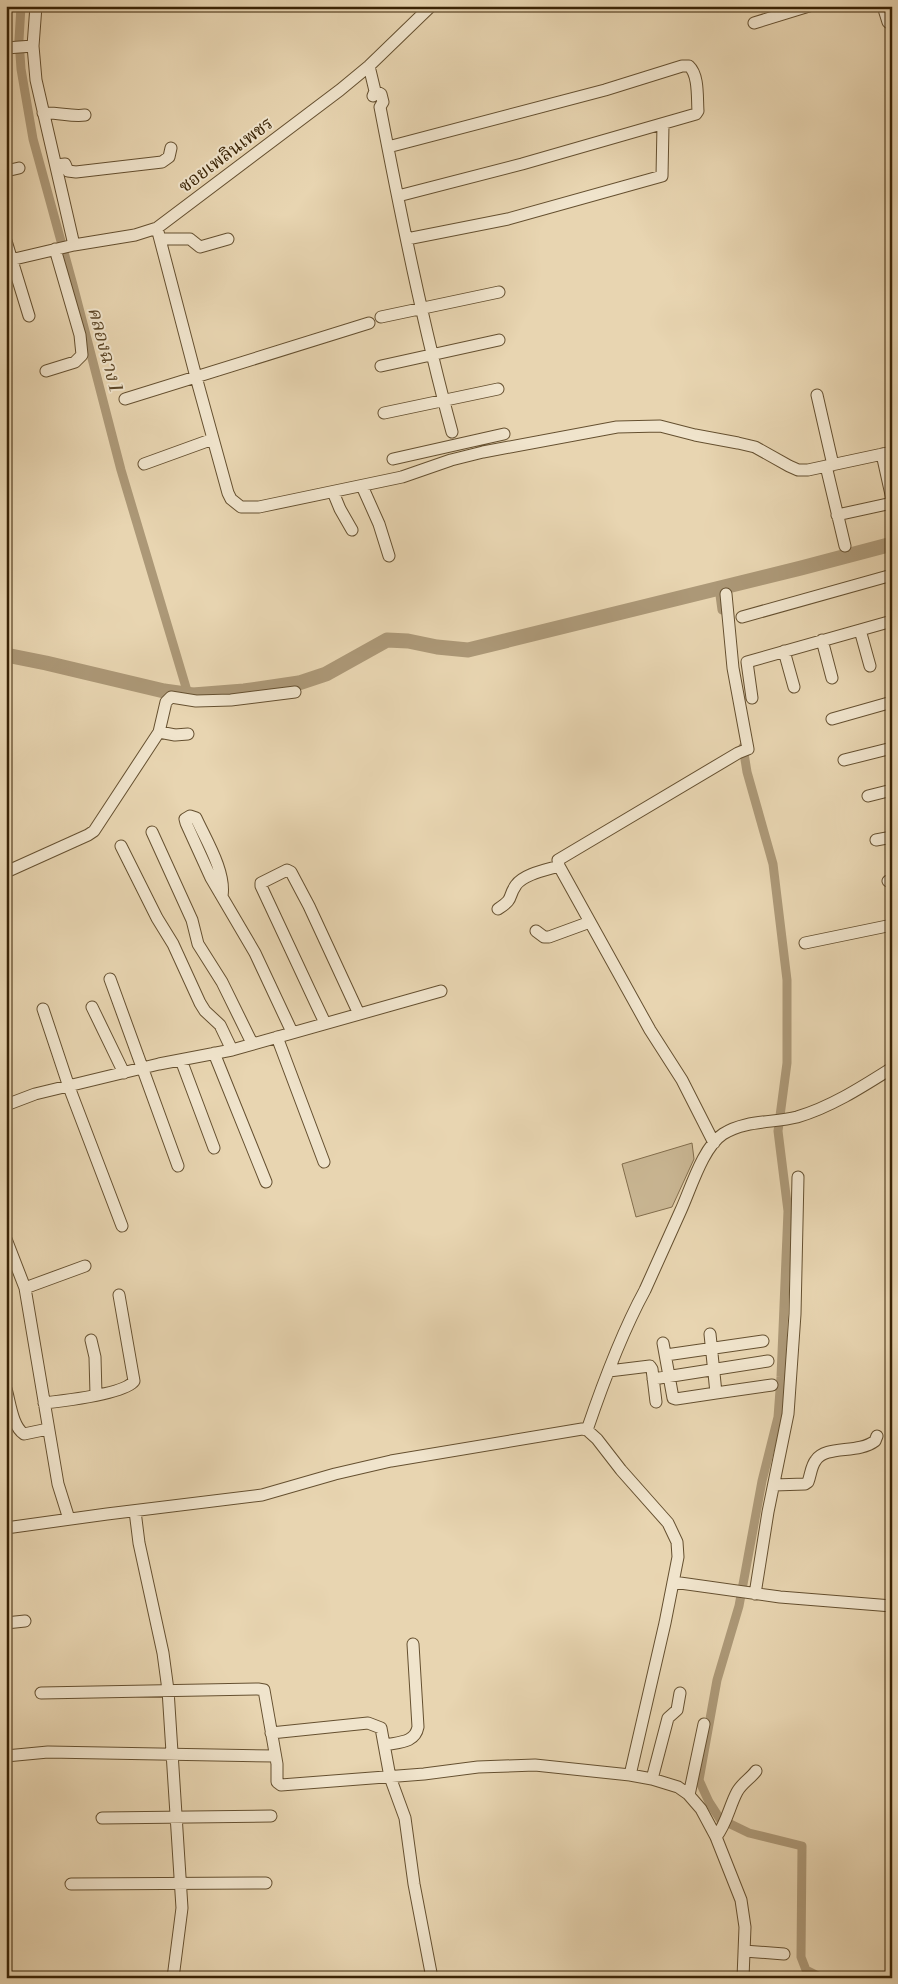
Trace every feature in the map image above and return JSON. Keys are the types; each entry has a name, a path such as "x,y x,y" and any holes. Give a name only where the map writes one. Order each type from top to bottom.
{"street":[{"path":"36,6 21,46 36,80 56,165 63,248 80,335 82,355 75,362 46,371"},
{"name":"ซอยเพลินเพชร","path":"9,260 135,235 159,234 369,66 431,6"},
{"path":"754,23 809,6"},
{"path":"883,6 888,22 892,25"},
{"path":"369,66 376,91 373,96 375,104 380,107 432,354 458,458"},
{"path":"388,147 532,110 689,66 692,68 695,77 698,111 696,114 663,125 398,196"},
{"path":"43,113 55,112 72,116 85,115"},
{"path":"407,240 445,230 508,220 662,176 663,125"},
{"path":"56,165 65,164 67,170 76,172 162,162 169,157 171,148"},
{"path":"6,170 18,168"},
{"path":"228,239 200,247 190,239 159,234 228,493 231,500 241,507 260,507 362,486 402,476 458,458 617,426 660,426 755,447 798,470 808,470 887,453 892,498"},
{"path":"6,241 9,260 30,316"},
{"path":"381,317 499,292"},
{"path":"124,399 369,323"},
{"path":"381,366 500,340"},
{"path":"384,413 498,389"},
{"path":"817,395 837,515 846,546"},
{"path":"393,459 453,440 504,434"},
{"path":"144,464 213,438"},
{"path":"362,486 379,524 389,556"},
{"path":"333,492 352,530"},
{"path":"837,515 892,503"},
{"path":"742,617 892,575"},
{"path":"714,1143 682,1080 650,1030 559,866 558,860 748,749 733,668 726,594"},
{"path":"752,698 747,662 892,621"},
{"path":"860,630 870,666"},
{"path":"822,640 832,678"},
{"path":"784,651 794,687"},
{"path":"6,872 94,831 159,732 166,702 171,698 196,701 231,700 295,692"},
{"path":"832,719 892,702"},
{"path":"159,732 176,735 188,734"},
{"path":"844,760 892,748"},
{"path":"868,796 892,790"},
{"path":"222,896 223,882 220,872 202,831 196,818 192,816 187,818 186,823 222,896 255,953 292,1032"},
{"path":"152,832 192,920 198,944 222,982 252,1043"},
{"path":"876,840 892,837"},
{"path":"121,846 154,912 173,944 200,1003 205,1011 220,1025 232,1050"},
{"path":"498,909 508,903 516,886 522,880 559,866"},
{"path":"325,1023 261,886 261,883 287,870 291,872 309,906 359,1014"},
{"path":"536,931 544,937 549,937 590,922"},
{"path":"805,943 892,925"},
{"path":"110,979 178,1166"},
{"path":"6,1105 35,1094 142,1068 232,1050 441,991"},
{"path":"92,1007 124,1073"},
{"path":"43,1009 69,1087 122,1226"},
{"path":"277,1037 324,1162"},
{"path":"214,1053 266,1182"},
{"path":"181,1060 214,1148"},
{"path":"587,1430 609,1371 695,1179 714,1143 732,1130 819,1109 857,1090 892,1068"},
{"path":"749,1592 760,1554 788,1414 795,1314 798,1177"},
{"path":"6,1239 23,1284 58,1484 69,1519"},
{"path":"23,1284 85,1266"},
{"path":"44,1403 96,1395 127,1387 134,1381 119,1295"},
{"path":"710,1334 716,1393"},
{"path":"91,1340 95,1357 96,1395"},
{"path":"764,1341 710,1348 664,1349 673,1398 772,1386"},
{"path":"653,1379 768,1361"},
{"path":"609,1371 650,1366 656,1402"},
{"path":"6,1389 16,1423 21,1432 24,1434 48,1429"},
{"path":"6,1528 262,1495 335,1474 398,1460 495,1443 587,1430 597,1438 621,1470 668,1523 677,1542 678,1557 673,1582 630,1775"},
{"path":"774,1485 805,1484 808,1482 814,1461 822,1454 867,1447 875,1441 877,1436"},
{"path":"135,1510 139,1544 164,1653 168,1690 182,1908 173,1978"},
{"path":"673,1582 749,1592 892,1606"},
{"path":"6,1623 25,1622"},
{"path":"385,1744 411,1739 416,1735 418,1727 413,1644"},
{"path":"41,1693 264,1690 277,1764 277,1782 282,1785 390,1777 478,1767 535,1765 652,1778 678,1787 689,1795 701,1809 716,1836 741,1900 745,1927 743,1978"},
{"path":"652,1778 668,1718 677,1710 680,1693"},
{"path":"271,1732 368,1723 380,1728 385,1744 390,1777 405,1818 414,1884 432,1978"},
{"path":"689,1795 704,1724"},
{"path":"6,1756 48,1752 275,1756"},
{"path":"716,1836 726,1822 736,1794 756,1772"},
{"path":"102,1818 271,1816"},
{"path":"71,1884 266,1883"},
{"path":"744,1951 784,1954"}],"shaded area":[{"path":"692,1143 694,1159 672,1207 636,1217 622,1164"}],"waterway":[{"name":"คลองฉาง 1","path":"21,6 19,40 21,69 33,139 121,470 188,694"},
{"path":"6,655 164,691 193,695 244,691 299,683 326,674 387,640 408,641 437,647 468,650 892,544"},
{"path":"719,588 722,610"},
{"path":"743,747 747,772 773,864 787,980 787,1063 778,1131 788,1211 781,1377 778,1417 762,1481 739,1606 717,1680 699,1780 709,1802 720,1819 749,1833 802,1846 801,1957 806,1970 822,1978"}]}
